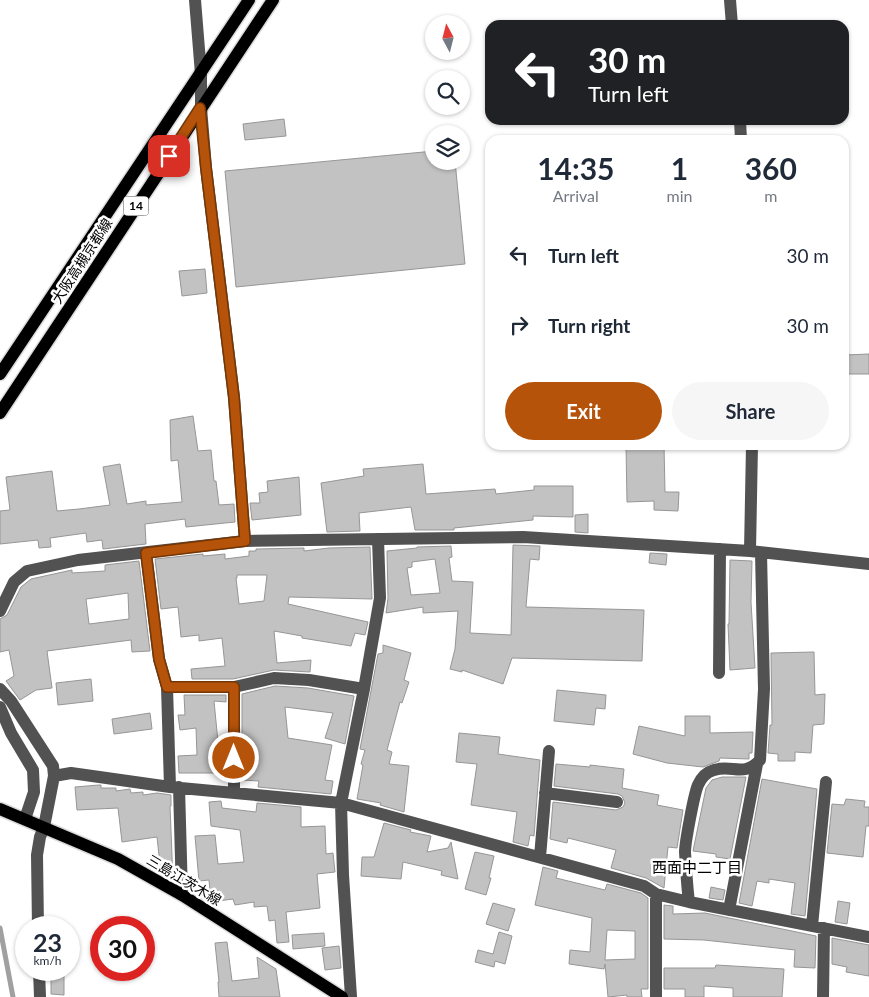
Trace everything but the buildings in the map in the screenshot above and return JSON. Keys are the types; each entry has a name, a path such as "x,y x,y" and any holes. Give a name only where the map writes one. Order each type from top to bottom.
{"main road":[{"name":"大阪高槻京都線","path":"0,374 249,0"},
{"name":"大阪高槻京都線","path":"0,413 273,0"},
{"name":"三島江茨木線","path":"0,809 118,859 182,895 342,997"}],"street":[{"path":"195,0 201,74 200,108 234,398 245,541"},
{"path":"730,0 732,20"},
{"path":"689,902 685,850 698,786 704,775 714,770 724,768 744,770 753,768 760,760 764,689 755,552 752,450"},
{"path":"0,611 14,582 27,571 78,560 245,541 523,537 755,552 869,564"},
{"path":"351,997 343,875 342,804 380,598 378,539"},
{"path":"719,673 720,550"},
{"path":"146,553 159,659 167,687 182,895"},
{"path":"167,687 234,687 274,678 309,680 364,689"},
{"path":"234,687 234,793"},
{"path":"0,689 11,701 52,766 54,776 37,854 38,916"},
{"path":"0,707 33,770 34,792 25,819"},
{"path":"540,857 549,750"},
{"path":"729,910 757,764"},
{"path":"54,776 71,773 175,787 342,804 644,886 656,894 729,910 869,936"},
{"path":"823,997 818,927 826,782"},
{"path":"545,793 617,802"},
{"path":"656,894 656,997"},
{"path":"39,981 40,997"}],"waterway":[{"path":"0,928 13,997"}],"district":[{"name":"西面中二丁目","path":"697,868"}],"route":[{"path":"169,156 200,108 234,398 245,541 146,553 159,659 167,687 234,687 234,758"}]}
